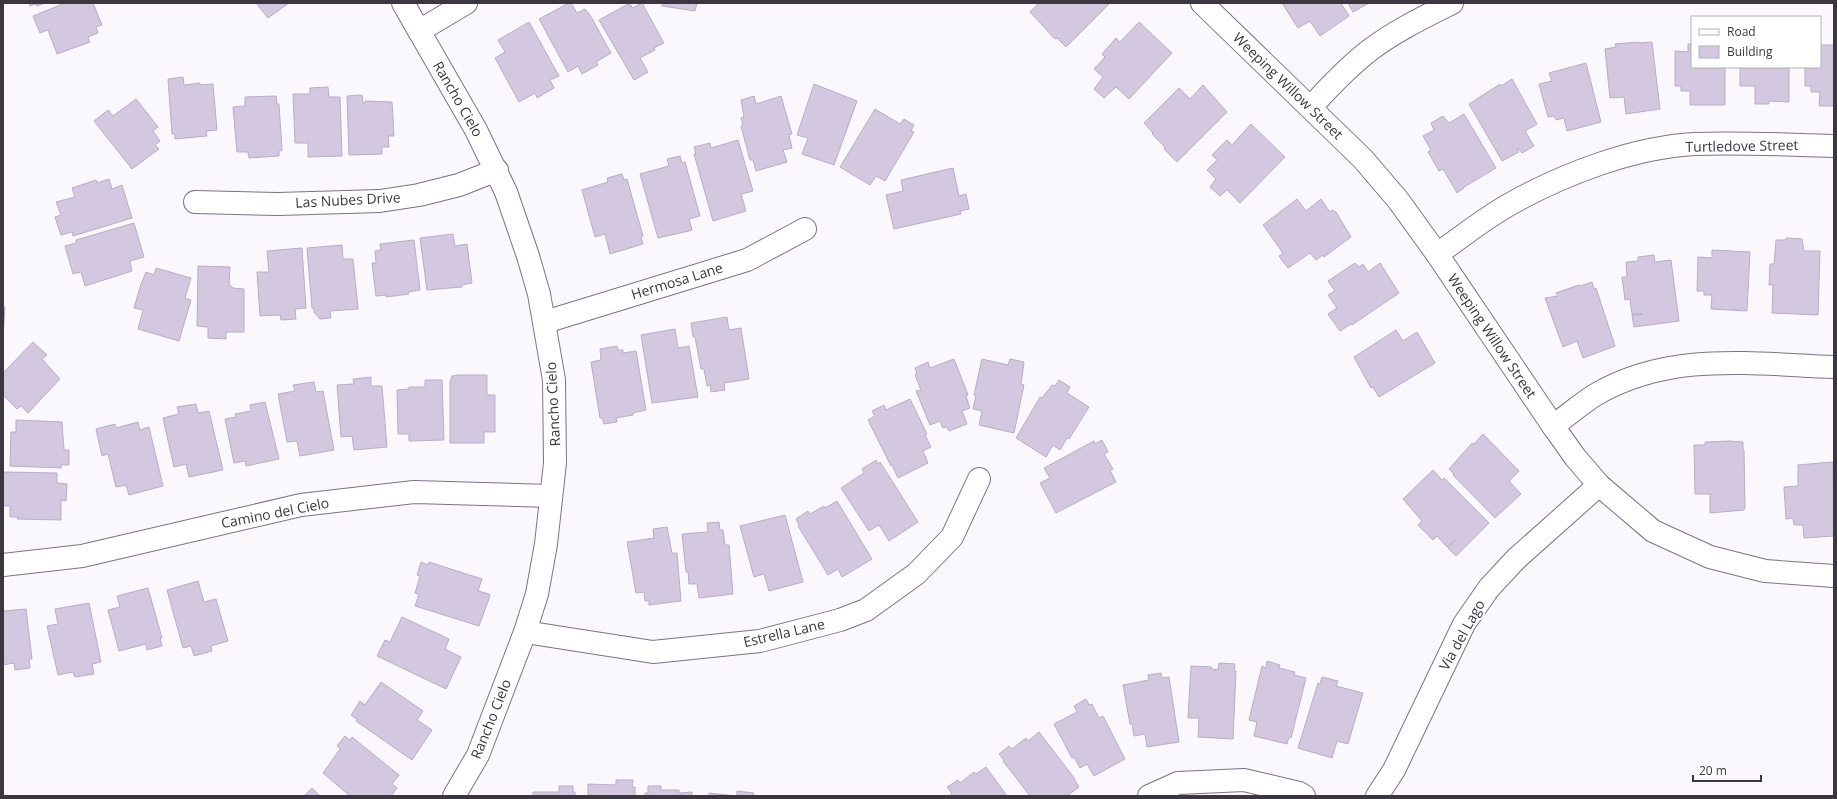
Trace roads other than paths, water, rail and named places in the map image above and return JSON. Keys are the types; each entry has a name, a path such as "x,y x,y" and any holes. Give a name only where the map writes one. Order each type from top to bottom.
{"street":[{"name":"Rancho Cielo","path":"403,3 476,130 497,170 528,256 545,322 554,380 555,463 546,544 537,594 525,632 478,755 454,796"},
{"path":"419,31 466,3"},
{"name":"Weeping Willow Street","path":"1202,3 1363,159 1398,200 1437,254 1553,426 1599,485 1653,531 1710,557 1765,571 1834,576"},
{"path":"1310,107 1334,82 1370,50 1414,22 1452,3"},
{"name":"Turtledove Street","path":"1437,254 1511,203 1558,179 1604,162 1646,152 1694,144 1834,146"},
{"name":"Las Nubes Drive","path":"195,202 278,204 380,200 419,195 459,185 497,170"},
{"name":"Hermosa Lane","path":"545,322 747,260 805,228"},
{"path":"1553,426 1595,395 1637,376 1675,366 1716,362 1834,367"},
{"name":"Estrella Lane","path":"525,632 653,652 760,641 840,620 866,610 916,574 952,537 979,479"},
{"name":"Via del Lago","path":"1377,796 1394,770 1464,624 1489,588 1516,560 1599,485"},
{"name":"Camino del Cielo","path":"3,565 82,556 300,505 414,492 551,496"},
{"path":"1149,796 1178,783 1244,780 1299,793 1304,796"}]}
